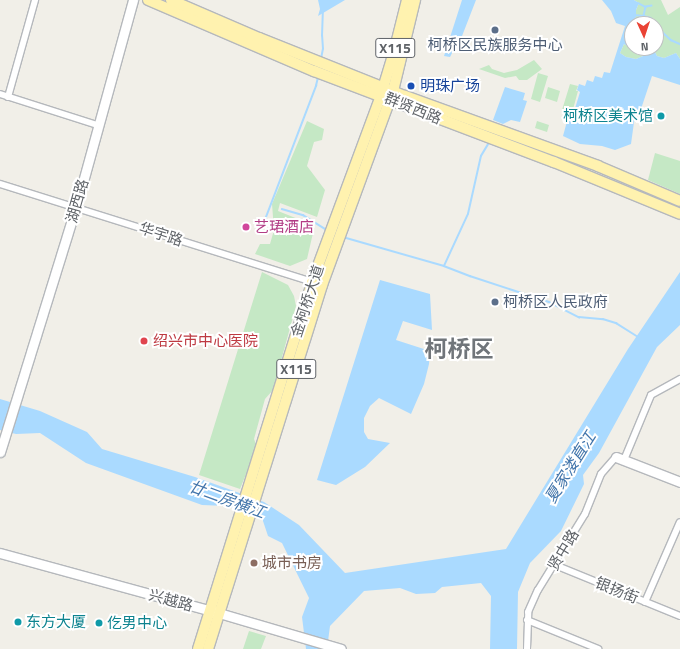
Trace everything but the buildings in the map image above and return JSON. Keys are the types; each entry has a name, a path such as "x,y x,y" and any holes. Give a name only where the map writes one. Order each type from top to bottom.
{"main road":[{"name":"群贤西路","path":"148,0 314,71 327,70"},
{"name":"群贤西路","path":"170,0 259,38 316,60 327,70 486,132 598,166 680,201"},
{"name":"金柯桥大道","path":"387,93 407,0"},
{"name":"金柯桥大道","path":"198,649 215,612 317,283 387,93 415,0"},
{"name":"群贤西路","path":"499,136 680,214"},
{"name":"金柯桥大道","path":"208,649 215,612"}],"street":[{"path":"8,97 35,0"},
{"name":"湖西路","path":"0,452 76,207 97,125 134,0"},
{"path":"0,94 97,125"},
{"name":"华宇路","path":"0,184 317,283"},
{"name":"贤中路","path":"527,649 528,612 538,590 586,514 601,474 620,458 651,394 680,379"},
{"path":"620,458 680,482"},
{"path":"645,602 680,522"},
{"name":"兴越路","path":"0,553 215,612 341,649"},
{"name":"银扬街","path":"555,565 680,616"},
{"path":"527,620 598,649"}],"green space":[{"path":"634,0 661,0 668,15 680,7 680,59 676,53 664,58 657,56 664,56 664,16 636,16 636,10 639,3"},
{"path":"624,44 624,56 620,53"},
{"path":"624,56 643,56 636,59"},
{"path":"534,60 542,69 527,80 519,80 516,76 505,78 479,69 489,65 492,69 504,73 517,70"},
{"path":"538,73 548,76 540,102 531,99"},
{"path":"570,84 578,86 572,113 562,110"},
{"path":"548,87 560,91 557,102 545,98"},
{"path":"307,121 324,129 322,140 314,142 307,166 325,190 317,217 280,203 278,211 308,223 313,233 307,259 290,266 255,254 260,244 270,244 274,230 272,204"},
{"path":"537,121 549,125 547,132 535,128"},
{"path":"655,153 680,161 680,194 648,180"},
{"path":"262,272 288,285 294,296 296,306 273,390 265,399 254,439 257,447 240,489 199,475"},
{"path":"249,631 266,636 261,649 243,649"}],"water":[{"path":"318,0 345,0 318,16 320,9"},
{"path":"462,0 476,0 457,49 453,51 450,57 444,56"},
{"path":"602,0 634,0 639,3 636,10 636,16 624,16 624,26 616,23 611,11"},
{"path":"624,29 624,44 620,53 624,56 636,59 643,56 657,56 664,58 676,53 680,59 680,85 652,76 640,112 635,115 631,144 615,150 602,146 580,144 563,136 569,114 573,115 580,92 577,90 579,84 585,86 587,80 593,82 595,76 602,78 604,72 610,73"},
{"path":"505,87 525,93 523,100 527,101 520,122 511,120 503,124 493,120"},
{"path":"680,272 680,325 657,347 599,453 583,475 584,484 561,531 530,563 518,592 517,649 490,649 491,596 481,583 442,587 435,593 416,594 400,588 364,591 330,626 327,649 306,649 302,617 309,598 282,543 268,536 262,518 227,506 202,505 86,463 40,433 16,434 0,430 0,399 40,411 87,432 102,449 195,477 264,502 299,525 345,573 506,549 628,349"},
{"path":"380,280 430,294 432,330 403,321 396,340 430,351 429,364 424,384 411,414 379,398 370,406 364,418 364,432 368,439 390,443 365,467 336,485 317,480"}],"waterway":[{"path":"638,3 646,7"},
{"path":"644,16 646,7 652,6"},
{"path":"321,59 323,49 323,12"},
{"path":"634,15 644,16"},
{"path":"664,33 671,40 680,44"},
{"path":"263,225 316,86 318,77"},
{"path":"444,266 468,214 481,156 490,141"},
{"path":"282,209 303,215 327,230"},
{"path":"343,237 444,266 549,302 579,317 603,319 616,323 637,336"}],"place":[{"name":"柯桥区民族服务中心","path":"495,30"},
{"name":"明珠广场","path":"411,86"},
{"name":"柯桥区美术馆","path":"661,116"},
{"name":"艺珺酒店","path":"246,227"},
{"name":"柯桥区人民政府","path":"495,302"},
{"name":"绍兴市中心医院","path":"144,341"},
{"name":"城市书房","path":"254,563"},
{"name":"东方大厦","path":"18,622"},
{"name":"仡男中心","path":"99,623"}],"district":[{"name":"柯桥区","path":"459,349"}],"water label":[{"name":"夏家溇直江","path":"570,467"},
{"name":"廿二房横江","path":"227,499"}]}
